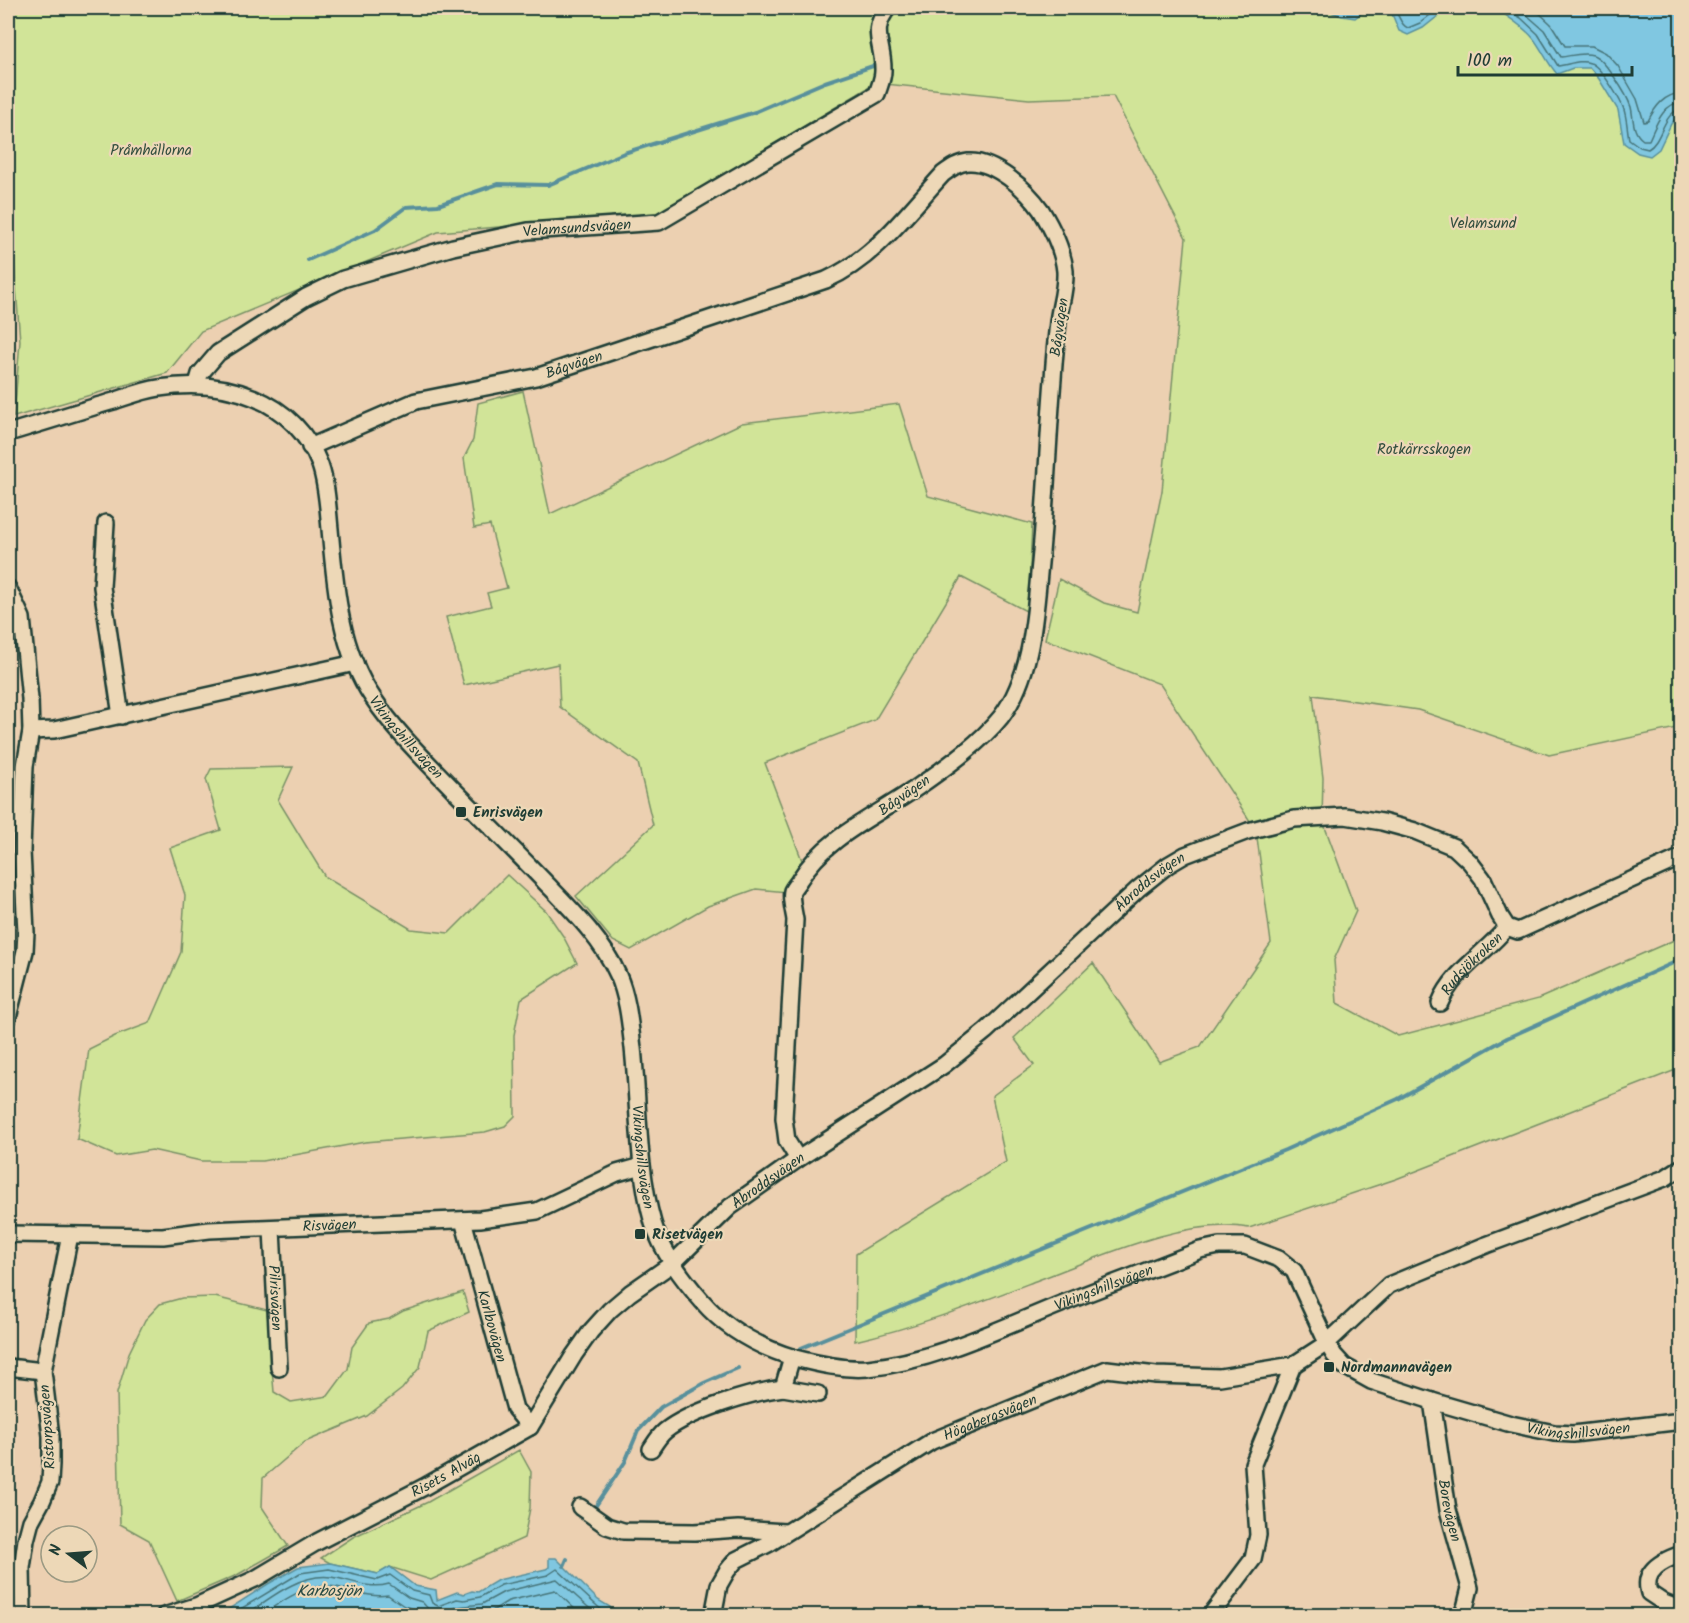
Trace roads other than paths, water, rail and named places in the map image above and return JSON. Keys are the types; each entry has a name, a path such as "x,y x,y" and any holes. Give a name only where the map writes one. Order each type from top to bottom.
{"street":[{"name":"Velamsundsvägen","path":"197,384 200,374 218,353 306,297 343,279 453,247 528,231 659,222 877,94 883,72 878,35 880,18 888,8"},
{"name":"Bågvägen","path":"310,447 416,401 536,377 826,280 868,254 943,174 953,166 962,163 981,164 1002,174 1019,185 1040,210 1062,252 1065,288 1058,321 1037,595 1024,669 1002,716 981,737 922,784 833,842 806,870 792,892 795,920 784,1118 787,1141 798,1159"},
{"name":"Vikingshillsvägen","path":"12,432 154,388 197,384 242,394 273,406 288,417 320,465 325,484 336,592 356,663 373,699 409,743 581,919 617,973 624,990 631,1030 642,1166 652,1220 661,1244 673,1263 710,1310 729,1327 763,1347 792,1357 823,1365 868,1368 920,1359 1200,1250 1219,1246 1245,1246 1279,1259 1294,1271 1326,1343 1344,1366 1357,1375 1432,1401 1511,1424 1554,1432 1573,1434 1682,1421"},
{"path":"8,446 12,432"},
{"path":"106,523 102,587 121,716"},
{"path":"8,588 22,618 31,731 15,852 26,932 25,951 8,1017"},
{"path":"31,731 54,730 121,716 356,663"},
{"name":"Åbroddsvägen","path":"673,1263 730,1207 798,1159 944,1065 986,1031 1138,890 1168,865 1185,855 1248,831 1294,819 1346,816 1382,822 1415,831 1454,847 1483,879 1500,916 1508,927"},
{"path":"1508,927 1518,931 1682,857"},
{"name":"Rudsjökroken","path":"1440,1003 1462,971 1508,927"},
{"name":"Risvägen","path":"8,1234 163,1236 209,1230 463,1220 537,1211 617,1173 642,1166"},
{"path":"1326,1343 1389,1285 1486,1245 1665,1178 1682,1167"},
{"name":"Karlbovägen","path":"463,1220 515,1409 530,1427"},
{"name":"Pilrisvägen","path":"272,1229 279,1368"},
{"name":"Ristorpsvägen","path":"23,1616 22,1568 26,1540 31,1521 50,1482 51,1436 43,1371 70,1235"},
{"name":"Risets Alväg","path":"164,1616 196,1606 255,1579 317,1542 424,1487 530,1427 591,1331 630,1293 673,1263"},
{"name":"Högabergsvägen","path":"713,1616 719,1585 736,1560 770,1543 932,1441 1107,1369 1156,1375 1220,1377 1293,1365 1326,1343"},
{"path":"783,1388 792,1357"},
{"path":"1210,1616 1253,1559 1258,1535 1253,1464 1293,1365"},
{"path":"8,1367 43,1371"},
{"path":"651,1449 663,1432 706,1410 753,1393 783,1388 818,1394"},
{"name":"Borevägen","path":"1432,1401 1448,1510 1470,1588 1465,1608 1460,1616"},
{"path":"580,1507 607,1526 622,1531 695,1532 738,1529 785,1532"},
{"path":"1682,1554 1662,1561 1651,1572 1646,1584 1649,1593 1664,1603 1682,1610"}],"water":[{"path":"1320,8 1374,8 1366,10 1355,18"},
{"path":"1381,8 1448,8 1423,28 1408,35 1399,31 1392,14"},
{"path":"1495,8 1677,8 1681,10 1681,113 1671,124 1659,149 1650,156 1638,153 1624,143 1618,110 1590,68 1573,68 1557,74 1529,33"},
{"name":"Karbosjön","path":"549,1558 556,1558 598,1600 610,1607 615,1615 213,1615 229,1609 298,1567 330,1563 378,1574 390,1567 415,1586 436,1590 437,1600 457,1592 464,1594 472,1591 478,1592 498,1580 546,1569 549,1567"}],"waterway":[{"path":"308,260 375,230 406,207 438,205 498,184 548,185 624,153 755,112 825,82 873,66"},
{"path":"801,1348 1285,1150 1398,1099 1507,1038 1682,959"},
{"path":"593,1510 625,1462 638,1431 661,1407 704,1383 738,1368"},
{"path":"564,1566 567,1559"}],"place":[{"name":"Enrisvägen","path":"461,812"},
{"name":"Risetvägen","path":"640,1234"},
{"name":"Nordmannavägen","path":"1329,1367"}],"park label":[{"name":"Pråmhällorna","path":"151,150"},
{"name":"Velamsund","path":"1483,223"},
{"name":"Rotkärrsskogen","path":"1424,449"}]}
